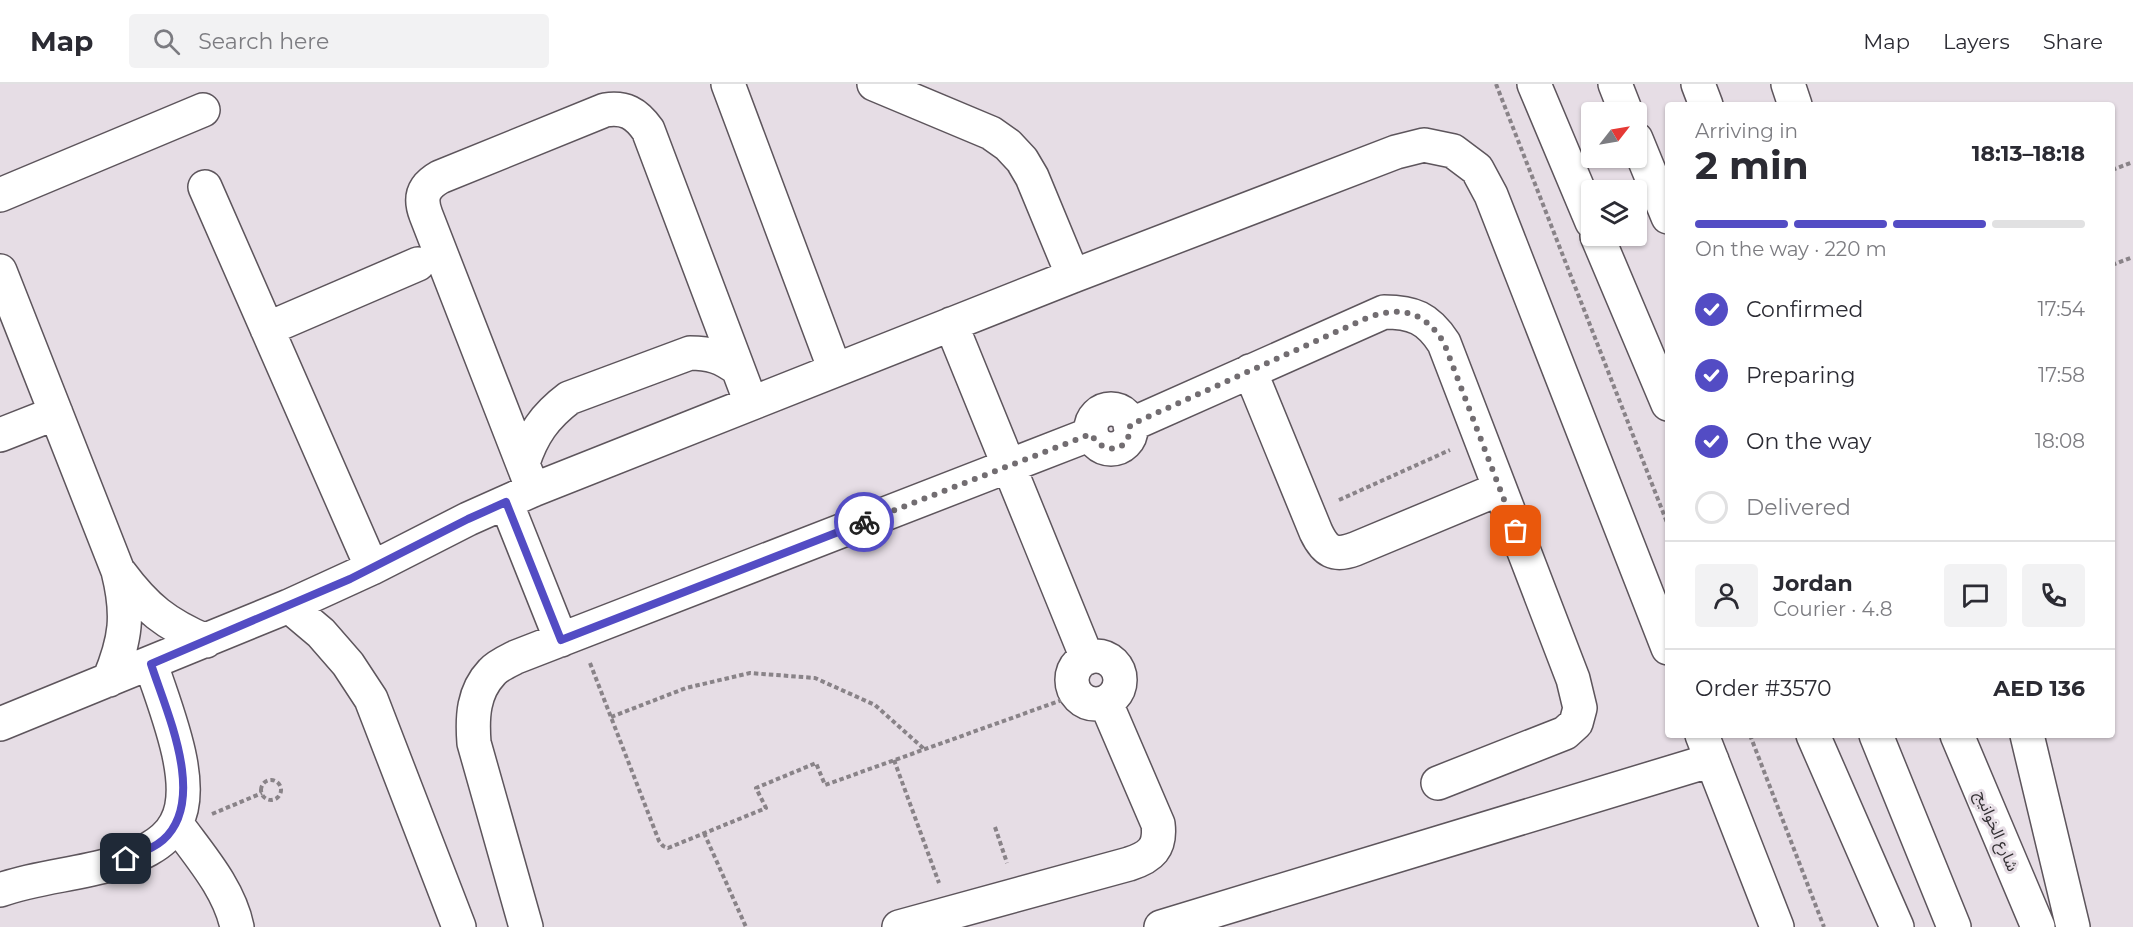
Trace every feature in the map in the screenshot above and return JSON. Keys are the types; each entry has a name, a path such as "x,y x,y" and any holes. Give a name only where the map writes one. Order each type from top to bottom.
{"main road":[{"path":"728,84 835,370"},
{"path":"874,84 991,133 1008,145 1022,160 1032,177 1073,276"},
{"path":"1534,84 1581,196"},
{"path":"1615,84 1622,102"},
{"path":"1698,84 1705,102"},
{"path":"1788,84 1794,102"},
{"path":"569,636 521,485 422,204 423,192 430,183 605,110 618,108 630,111 648,130 751,403"},
{"path":"0,195 203,110"},
{"path":"0,724 151,664 372,568 468,519 521,485 751,403 1395,152 1424,145 1453,150 1477,169 1491,195 1665,640"},
{"path":"1647,166 1665,210"},
{"path":"205,188 372,568"},
{"path":"1601,246 1665,397"},
{"path":"267,329 418,264"},
{"path":"0,271 118,571 125,598 125,627 120,655 109,681"},
{"path":"526,927 474,743 472,717 478,693 492,671 516,657 569,636 1091,434 1095,442 1102,447 1111,449 1120,447 1130,434 1130,425 1384,312 1402,312 1420,317 1434,328 1444,343 1573,679 1580,708 1576,723 1565,733 1438,783"},
{"path":"951,324 1087,658"},
{"path":"521,485 529,444 553,411 569,398 690,353 707,353 724,359 738,369"},
{"path":"1250,371 1321,543 1331,551 1343,554 1499,489"},
{"path":"0,435 56,413"},
{"path":"118,571 156,614 180,630 207,640"},
{"path":"289,606 321,633 348,664 371,699 459,927"},
{"path":"899,927 1143,860 1154,851 1160,837 1158,824 1091,699 1072,684 1073,674 1078,664 1087,658 1097,656 1108,658 1116,666 1120,676 1120,686 1115,696 1091,699"},
{"path":"0,890 113,864 138,854 162,840 176,823 184,794 181,764 151,664"},
{"path":"1814,738 1897,927"},
{"path":"1877,738 1954,927"},
{"name":"شارع الخوانيج","path":"1958,738 2038,927"},
{"path":"2027,738 2073,927"},
{"path":"1161,927 1707,748 1777,927"},
{"path":"176,823 223,889 237,927"}],"path":[{"path":"1496,84 1665,517"},
{"path":"2115,169 2133,162"},
{"path":"2115,264 2133,257"},
{"path":"1308,513 1479,436"},
{"path":"569,636 611,717 663,846 674,846 766,808 756,788 816,763 825,784 924,749 1091,699"},
{"path":"611,717 686,688 750,673 815,678 875,705 924,749"},
{"path":"1751,738 1824,927"},
{"path":"894,760 950,913"},
{"path":"276,781 280,786 277,798 272,800 265,799 261,793 264,782 276,781"},
{"path":"176,823 221,811 261,793"},
{"path":"704,833 746,927"}],"way so far":[{"path":"864,522 1091,434 1095,442 1102,447 1111,449 1120,447 1130,434 1130,425 1367,318 1384,312 1402,312 1420,317 1434,328 1444,343 1516,531"}],"route":[{"path":"126,859 162,840 176,823 184,794 181,764 151,664 350,579 468,519 506,502 561,640 864,522"}]}
